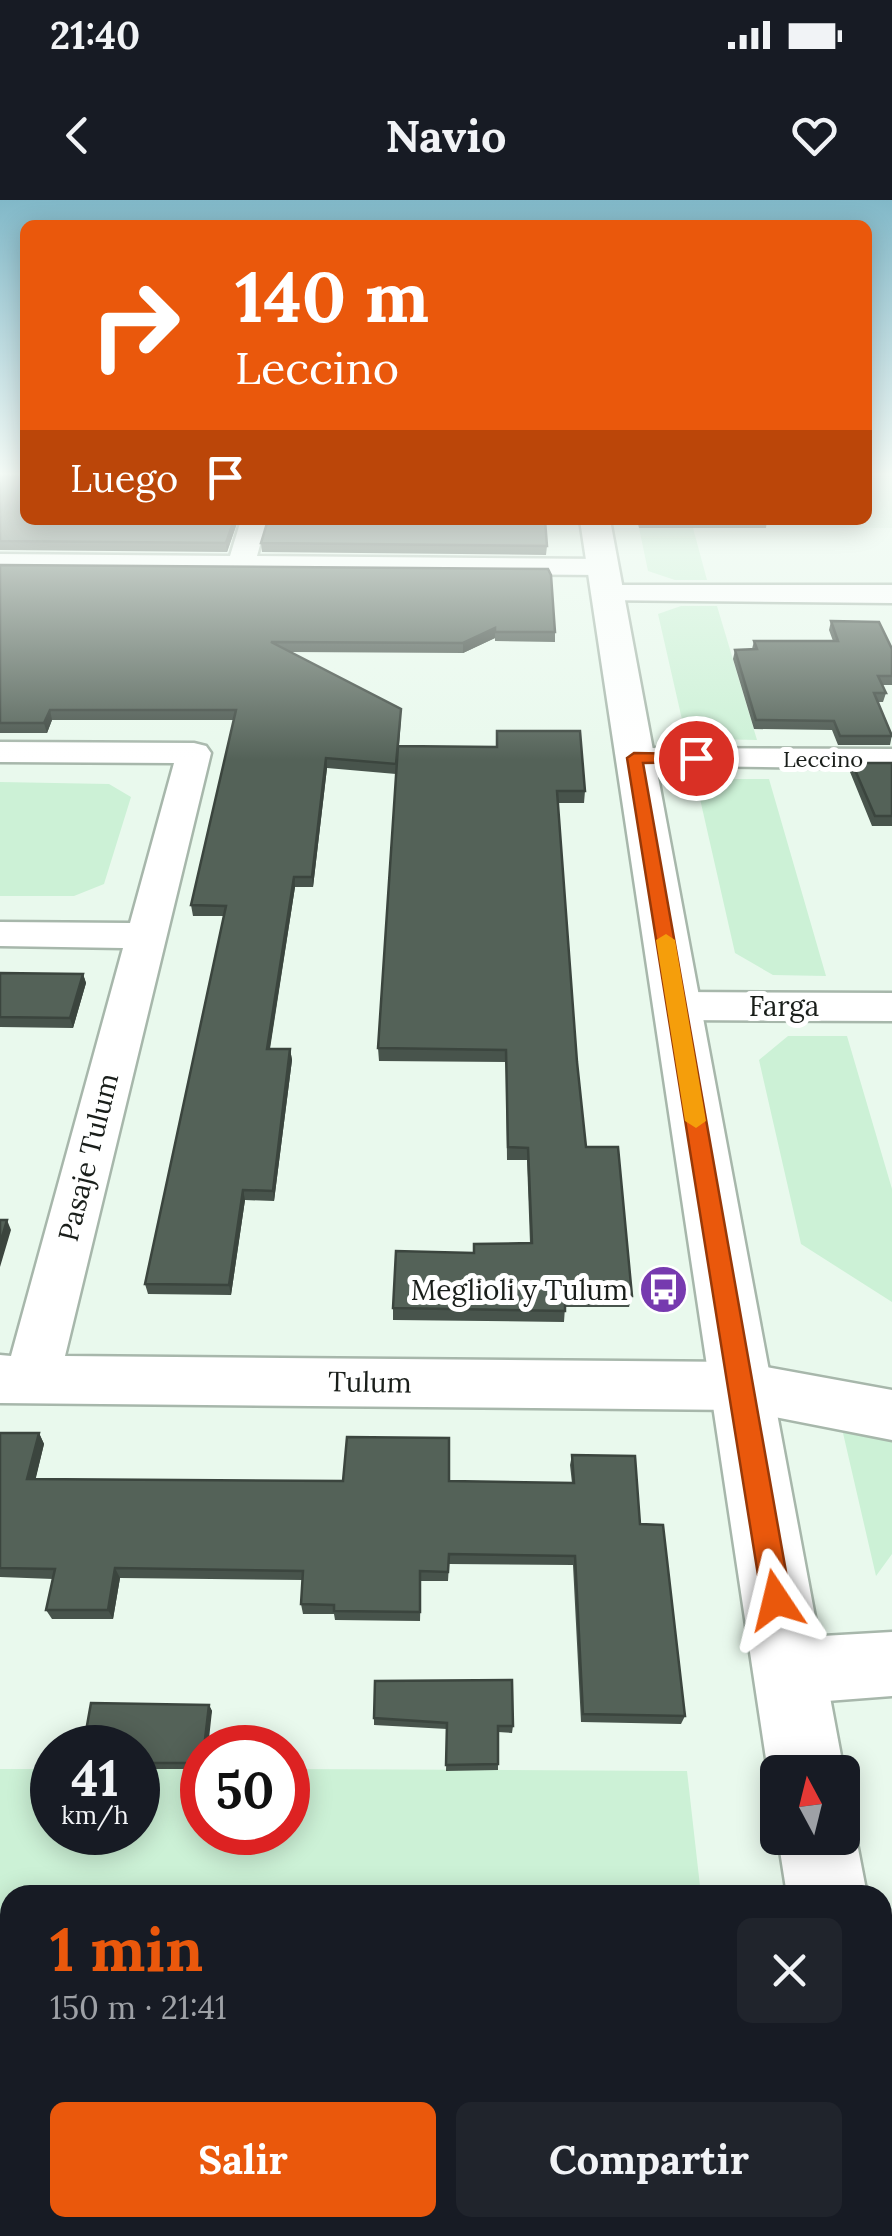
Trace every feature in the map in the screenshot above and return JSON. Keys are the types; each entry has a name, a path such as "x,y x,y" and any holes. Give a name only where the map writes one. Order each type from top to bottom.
{"main road":[{"path":"603,570 803,1755"},
{"path":"820,1855 825,1885"}],"street":[{"path":"378,570 892,594"},
{"name":"Pasaje Tulum","path":"0,752 194,754 16,1379"},
{"name":"Leccino","path":"634,758 892,759"},
{"path":"0,934 145,936"},
{"name":"Farga","path":"677,1006 892,1007"},
{"name":"Tulum","path":"16,1379 740,1386 892,1415"},
{"path":"788,1671 892,1664"}],"shaded area":[{"path":"704,570 707,580 675,580 648,571"},
{"path":"681,606 717,606 757,740 714,739 683,724 658,614"},
{"path":"724,779 769,779 826,976 773,975 735,953 698,790"},
{"path":"0,782 109,784 131,797 104,884 74,896 0,896"},
{"path":"788,1036 847,1036 892,1189 892,1302 801,1244 759,1060"},
{"path":"840,1420 892,1440 892,1554 876,1576"},
{"path":"0,1769 30,1769 30,1855 160,1855 160,1769 180,1769 180,1855 310,1855 310,1769 687,1771 700,1885 0,1885"}],"building":[{"path":"0,570 549,570 551,575 555,632 495,632 495,628 463,643 271,642 401,709 396,764 326,758 312,877 294,877 267,1049 290,1049 273,1191 243,1190 229,1285 145,1284 226,906 191,905 236,710 50,710 44,723 0,723"},
{"path":"831,621 879,622 892,649 892,676 878,676 886,693 874,693 892,736 840,736 834,721 756,720 735,650 757,649 754,641 838,641"},
{"path":"497,731 580,731 585,791 557,791 577,1062 586,1147 618,1147 632,1296 565,1295 565,1311 393,1308 396,1251 474,1253 474,1244 532,1243 528,1148 508,1147 506,1050 378,1048 398,746 497,747"},
{"path":"852,763 892,763 892,816 875,816"},
{"path":"0,973 83,974 70,1018 0,1017"},
{"path":"0,1220 7,1220 0,1244"},
{"path":"0,1433 39,1433 27,1479 343,1481 347,1437 449,1438 449,1481 574,1483 572,1455 635,1456 640,1524 663,1525 685,1716 583,1714 575,1556 449,1554 448,1572 420,1571 420,1612 334,1611 334,1605 301,1604 303,1571 115,1568 108,1610 46,1610 55,1569 0,1568"},
{"path":"512,1680 513,1726 498,1726 498,1764 446,1765 447,1723 374,1718 375,1681"},
{"path":"91,1703 209,1705 207,1725 180,1725 180,1763 160,1763 160,1725 87,1725"}],"slow traffic":[{"path":"666,940 696,1121"}],"place":[{"name":"Meglioli y Tulum","path":"663,1290"}],"route":[{"path":"696,758 634,758 776,1600"}]}
